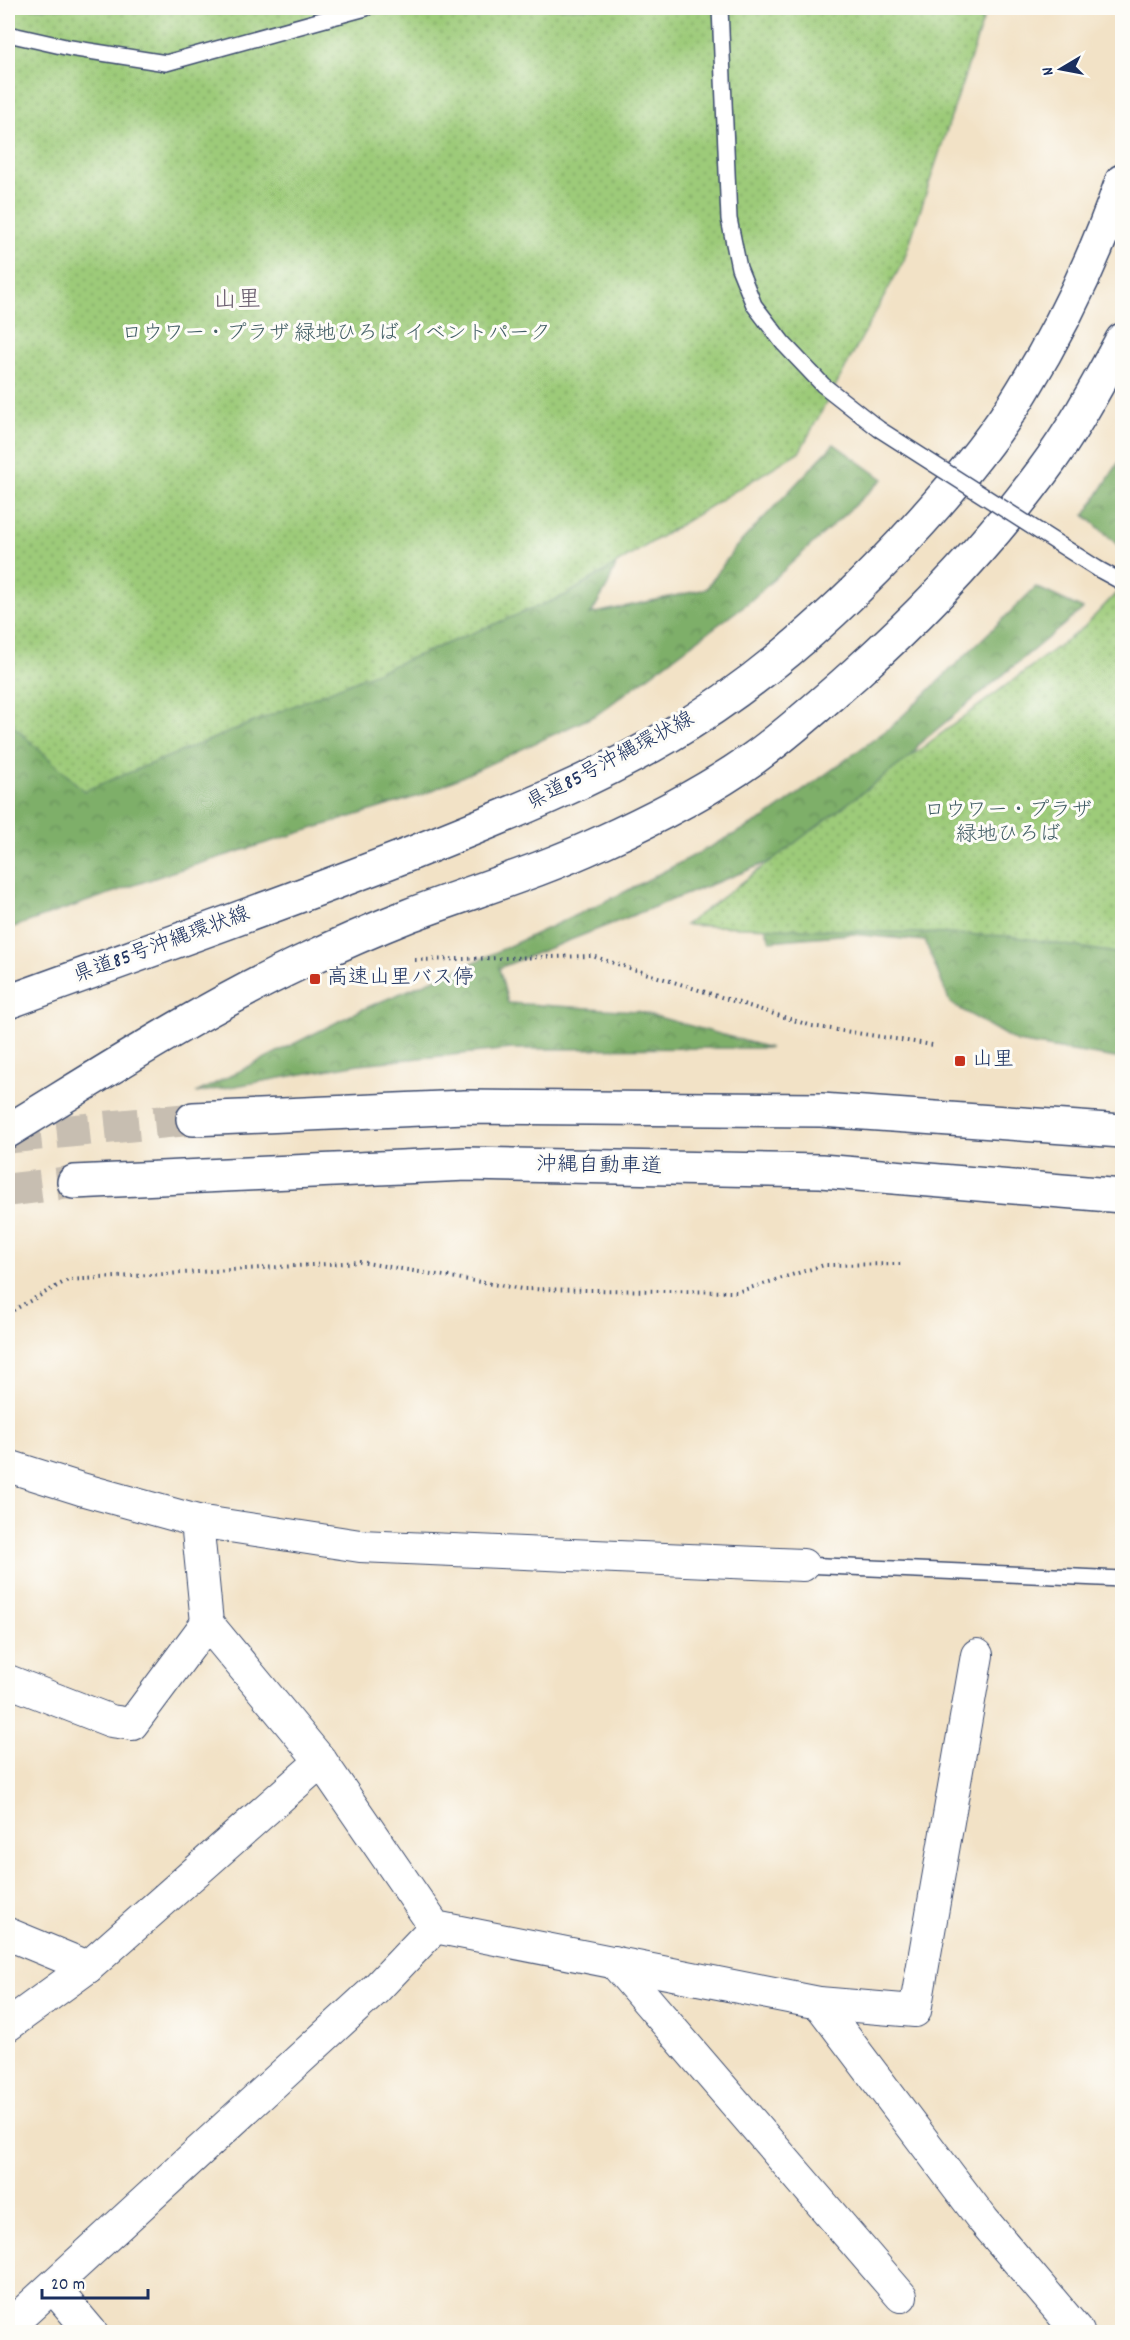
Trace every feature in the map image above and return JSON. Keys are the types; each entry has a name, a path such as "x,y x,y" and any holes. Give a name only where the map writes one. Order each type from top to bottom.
{"main road":[{"name":"県道85号沖縄環状線","path":"8,1002 356,875 543,800 668,737 715,706 813,630 859,587 946,494 989,440 1022,394 1050,344 1077,290 1122,181"},
{"path":"8,1131 192,1020 298,964 411,915 536,870 597,845 654,818 751,760 795,727 911,623 980,550 1044,470 1088,402 1122,340"},
{"path":"193,1119 465,1107 821,1110 1122,1131"},
{"name":"沖縄自動車道","path":"74,1182 467,1164 821,1171 1122,1196"}],"street":[{"path":"8,1466 197,1521 360,1546 803,1565"},
{"path":"197,1521 207,1623 321,1761 435,1927 819,2002 915,2011 977,1655"},
{"path":"8,1681 111,1721 132,1724 207,1623"},
{"path":"8,2025 88,1967 321,1761"},
{"path":"8,2327 375,1990 435,1927"},
{"path":"8,1934 88,1967"},
{"path":"614,1962 900,2296"},
{"path":"819,2002 983,2220 1078,2332"},
{"path":"53,2287 91,2332"}],"lane":[{"path":"8,34 70,48 166,63 339,11 366,8"},
{"path":"720,8 729,219 739,268 754,305 783,343 823,385 879,429 1122,582"},
{"path":"803,1565 1122,1579"}],"path":[{"path":"415,960 592,956 812,1026 933,1045"},
{"path":"8,1313 68,1280 360,1262 522,1289 737,1292 824,1265 902,1264"}],"green space":[{"name":"ロウワー・プラザ 緑地ひろば イベントパーク","path":"8,8 987,8 904,260 800,451 566,595 84,791 8,721"},
{"path":"8,296 619,557 608,585 591,614 706,589 735,548 834,444 883,479 749,602 596,715 422,795 172,872 8,929"},
{"path":"1122,457 1122,549 1085,515"},
{"path":"1036,587 1083,609 919,744 885,798 1122,892 1122,1059 1017,1042 950,1003 925,941 851,934 770,941 757,903 789,854 499,968 508,1003 637,1011 770,1048 512,1049 359,1064 196,1093 363,1009 466,966 617,896 765,818 891,727"},
{"name":"ロウワー・プラザ 緑地ひろば","path":"1122,587 1122,954 1010,936 685,925 1084,627"}],"tunnel":[{"path":"8,1137 193,1119"},
{"path":"8,1190 74,1182"}],"place":[{"name":"高速山里バス停","path":"315,979"},
{"name":"山里","path":"960,1061"}],"district":[{"name":"山里","path":"237,301"}]}
